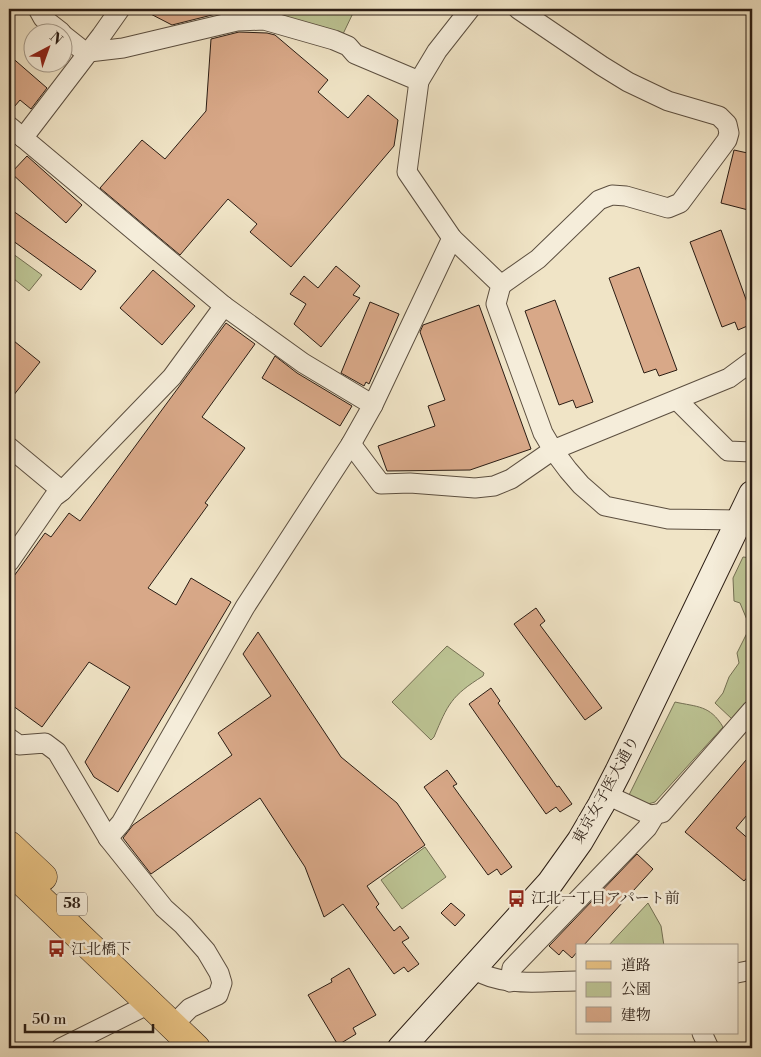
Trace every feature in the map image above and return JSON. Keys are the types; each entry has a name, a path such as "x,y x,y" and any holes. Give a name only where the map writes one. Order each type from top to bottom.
{"main road":[{"name":"58","path":"9,845 76,908 120,976"},
{"name":"58","path":"9,869 196,1048"},
{"name":"58","path":"9,894 48,931 120,976"}],"street":[{"path":"38,9 43,18 48,22"},
{"path":"120,9 89,52 16,132 224,306 303,363 373,405"},
{"path":"470,9 437,51 419,81 407,172 452,238 501,285"},
{"path":"518,9 628,82 668,101 719,116 727,124 729,133 727,140 680,203 668,208 626,196 612,196 599,200 538,259 501,285 496,304 543,433 553,450 581,485 605,506 668,519 740,520"},
{"path":"72,41 89,52 123,48 233,15 264,20 334,40 348,46 355,54 419,81"},
{"path":"108,838 121,823 245,608 351,444 373,405 452,238"},
{"path":"9,562 54,497 172,377 224,306"},
{"path":"351,444 381,484 410,482 475,488 494,486 511,479 553,450 729,378 752,361"},
{"path":"677,400 728,451 752,452"},
{"path":"9,447 62,490"},
{"name":"東京女子医大通り","path":"402,1048 550,883 580,841 607,795 752,494"},
{"path":"607,795 650,815 662,813 752,710"},
{"path":"9,738 20,745 45,743 57,752 108,838 164,908 183,925 206,951 219,973 222,983 218,996 190,1008 172,1026"},
{"path":"510,982 512,968 647,828 655,815"},
{"path":"473,969 483,975 510,982 576,981"},
{"path":"738,973 752,970"},
{"path":"61,1048 149,1004"},
{"path":"702,1034 709,1048"}],"green space":[{"path":"277,9 350,9 354,11 343,34 274,17"},
{"path":"9,251 42,275 29,291 9,275"},
{"path":"743,557 752,558 752,695 732,719 715,703 723,693 729,677 739,663 737,653 750,627 740,603 734,601 733,578"},
{"path":"447,646 484,673 483,676 457,695 447,708 431,740 392,702"},
{"path":"675,702 696,706 708,711 723,727 655,802 648,804 629,795"},
{"path":"425,847 446,877 402,909 381,880"},
{"path":"648,903 661,926 664,944 610,944"}],"building":[{"path":"141,9 209,9 217,13 172,25"},
{"path":"239,32 275,35 328,80 318,92 348,118 368,95 398,120 394,146 291,267 250,232 257,224 228,199 180,255 100,188 142,140 165,159 206,111 211,39"},
{"path":"9,55 22,66 22,72 29,72 47,88 31,109 20,100 9,113"},
{"path":"734,150 752,154 752,211 721,203"},
{"path":"27,156 82,205 66,223 11,173"},
{"path":"9,208 96,271 81,290 9,238"},
{"path":"721,230 752,316 752,324 738,330 735,322 722,327 690,242"},
{"path":"336,266 360,286 353,295 360,298 321,347 294,324 306,304 290,294 304,276 318,288"},
{"path":"639,267 677,370 659,376 656,369 644,373 609,278"},
{"path":"153,270 195,306 162,345 120,308"},
{"path":"555,300 593,402 576,408 573,400 559,405 525,311"},
{"path":"370,302 399,314 369,384 366,382 364,386 341,373"},
{"path":"479,305 531,449 470,470 387,471 378,446 435,426 428,406 445,400 420,332 423,325"},
{"path":"226,323 255,344 202,417 245,448 205,503 208,505 148,588 176,605 191,578 231,602 118,792 94,777 85,762 130,687 89,662 42,727 9,703 9,583 45,533 51,537 69,513 80,521"},
{"path":"9,337 40,362 9,401"},
{"path":"275,356 297,373 352,406 340,426 262,378"},
{"path":"536,608 545,621 540,625 602,708 585,720 514,624"},
{"path":"258,632 341,757 397,803 425,845 367,886 379,904 376,907 394,931 400,926 409,938 402,942 419,964 408,972 404,967 394,974 343,904 324,917 305,867 260,798 151,874 123,838 133,825 232,755 218,733 271,696 243,654"},
{"path":"491,688 500,701 498,703 557,787 559,786 572,804 560,812 556,807 546,814 469,704"},
{"path":"752,753 752,809 736,828 752,842 752,872 744,881 685,832"},
{"path":"447,770 457,784 453,786 512,867 501,875 497,869 488,875 424,787"},
{"path":"637,854 653,869 585,944 576,944 576,953 572,958 563,950 559,955 549,946"},
{"path":"451,903 465,915 455,926 441,913"},
{"path":"349,968 376,1015 353,1028 356,1034 338,1045 308,995 332,982 331,979"}],"place":[{"name":"江北一丁目アパート前","path":"517,898"},
{"name":"江北橋下","path":"57,949"}]}
